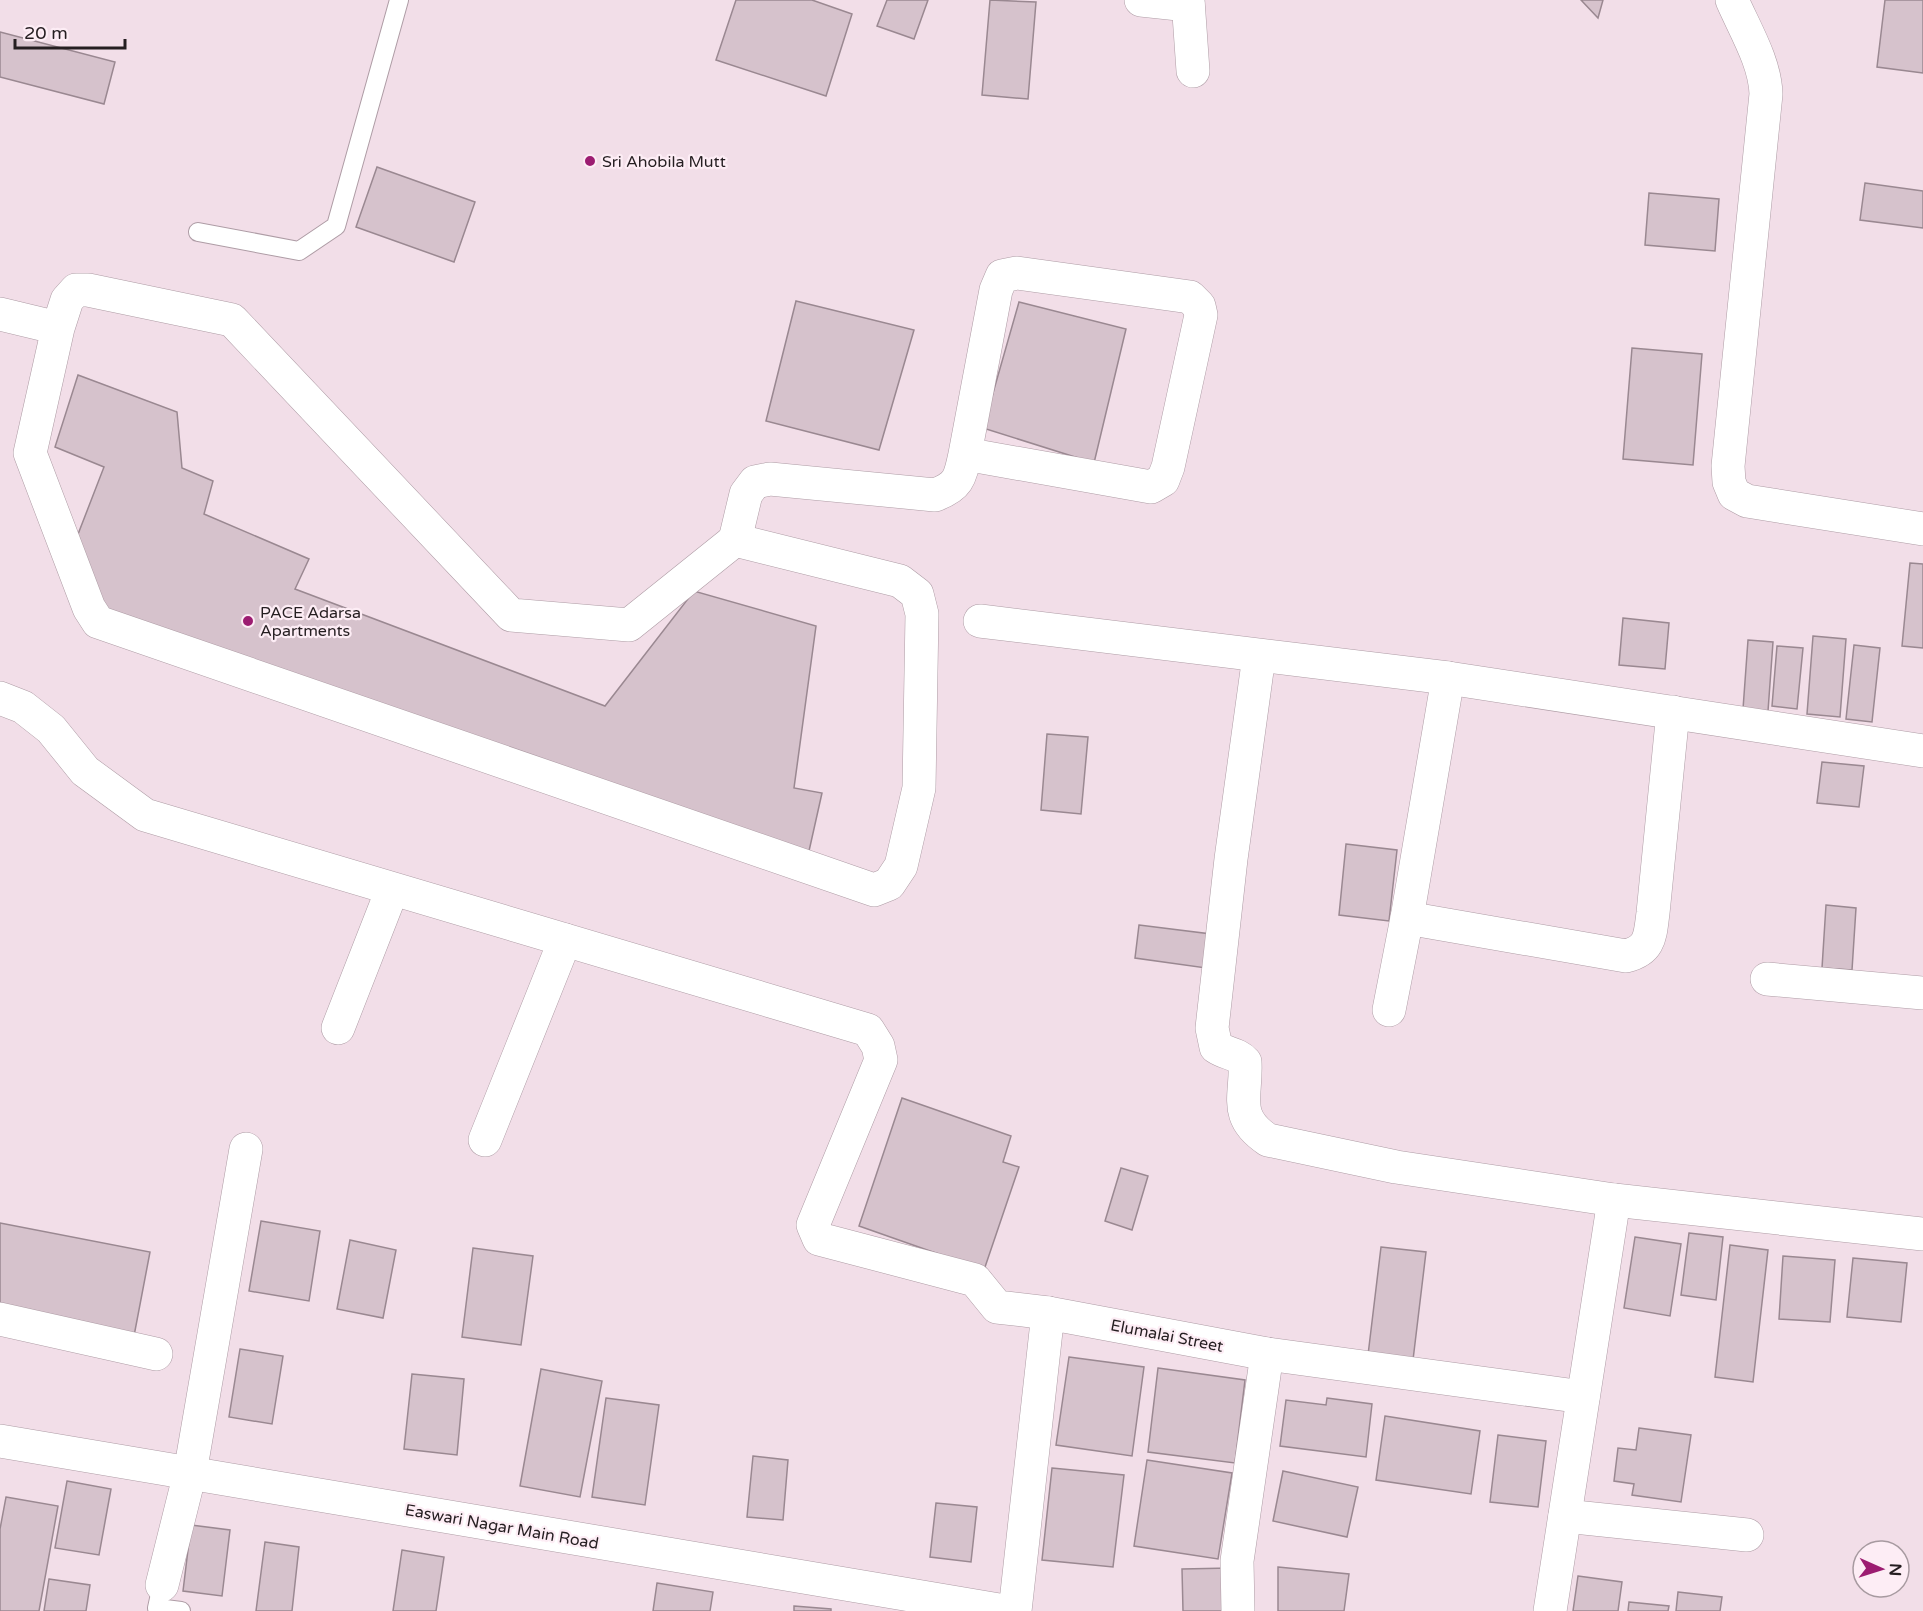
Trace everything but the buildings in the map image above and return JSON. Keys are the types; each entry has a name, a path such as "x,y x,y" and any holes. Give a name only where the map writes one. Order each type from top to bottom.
{"street":[{"path":"1141,0 1188,2 1193,71"},
{"path":"1732,0 1761,67 1766,82 1766,94 1728,466 1729,482 1734,494 1747,501 1923,529"},
{"path":"735,540 900,581 917,594 922,614 919,788 900,866 889,884 874,890 98,622 89,608 30,453 58,328 67,300 76,290 88,290 232,320 510,615 629,625 735,540 746,494 755,482 770,479 934,495 950,489 961,477 965,454 996,290 1002,276 1017,273 1190,297 1199,306 1201,315 1168,467 1163,480 1151,487 965,454"},
{"path":"0,314 58,328"},
{"path":"980,621 1448,678 1923,751"},
{"path":"1258,656 1231,859 1212,1028 1216,1047 1239,1056 1245,1062 1242,1102 1247,1118 1258,1133 1268,1140 1396,1167 1614,1200 1923,1234"},
{"path":"1389,1010 1448,678"},
{"path":"0,698 23,707 51,729 85,771 145,815 566,940 485,1140"},
{"path":"1407,918 1626,956 1639,953 1646,946 1653,913 1673,712"},
{"path":"338,1028 392,890"},
{"name":"Elumalai Street","path":"566,940 868,1030 878,1046 880,1060 813,1225 819,1239 975,1280 997,1307 1048,1313 1267,1354 1583,1397"},
{"path":"1767,979 1923,993"},
{"path":"162,1585 190,1473 246,1149"},
{"path":"1550,1611 1614,1200"},
{"path":"1015,1611 1048,1313"},
{"path":"0,1319 156,1354"},
{"path":"1238,1611 1237,1561 1267,1354"},
{"name":"Easwari Nagar Main Road","path":"0,1441 1005,1611"},
{"path":"1565,1516 1747,1535"}],"lane":[{"path":"198,232 299,251 336,226 399,0"},
{"path":"162,1585 157,1608 181,1611"}],"place":[{"name":"Sri Ahobila Mutt","path":"590,161"},
{"name":"PACE Adarsa Apartments","path":"248,621"}]}
